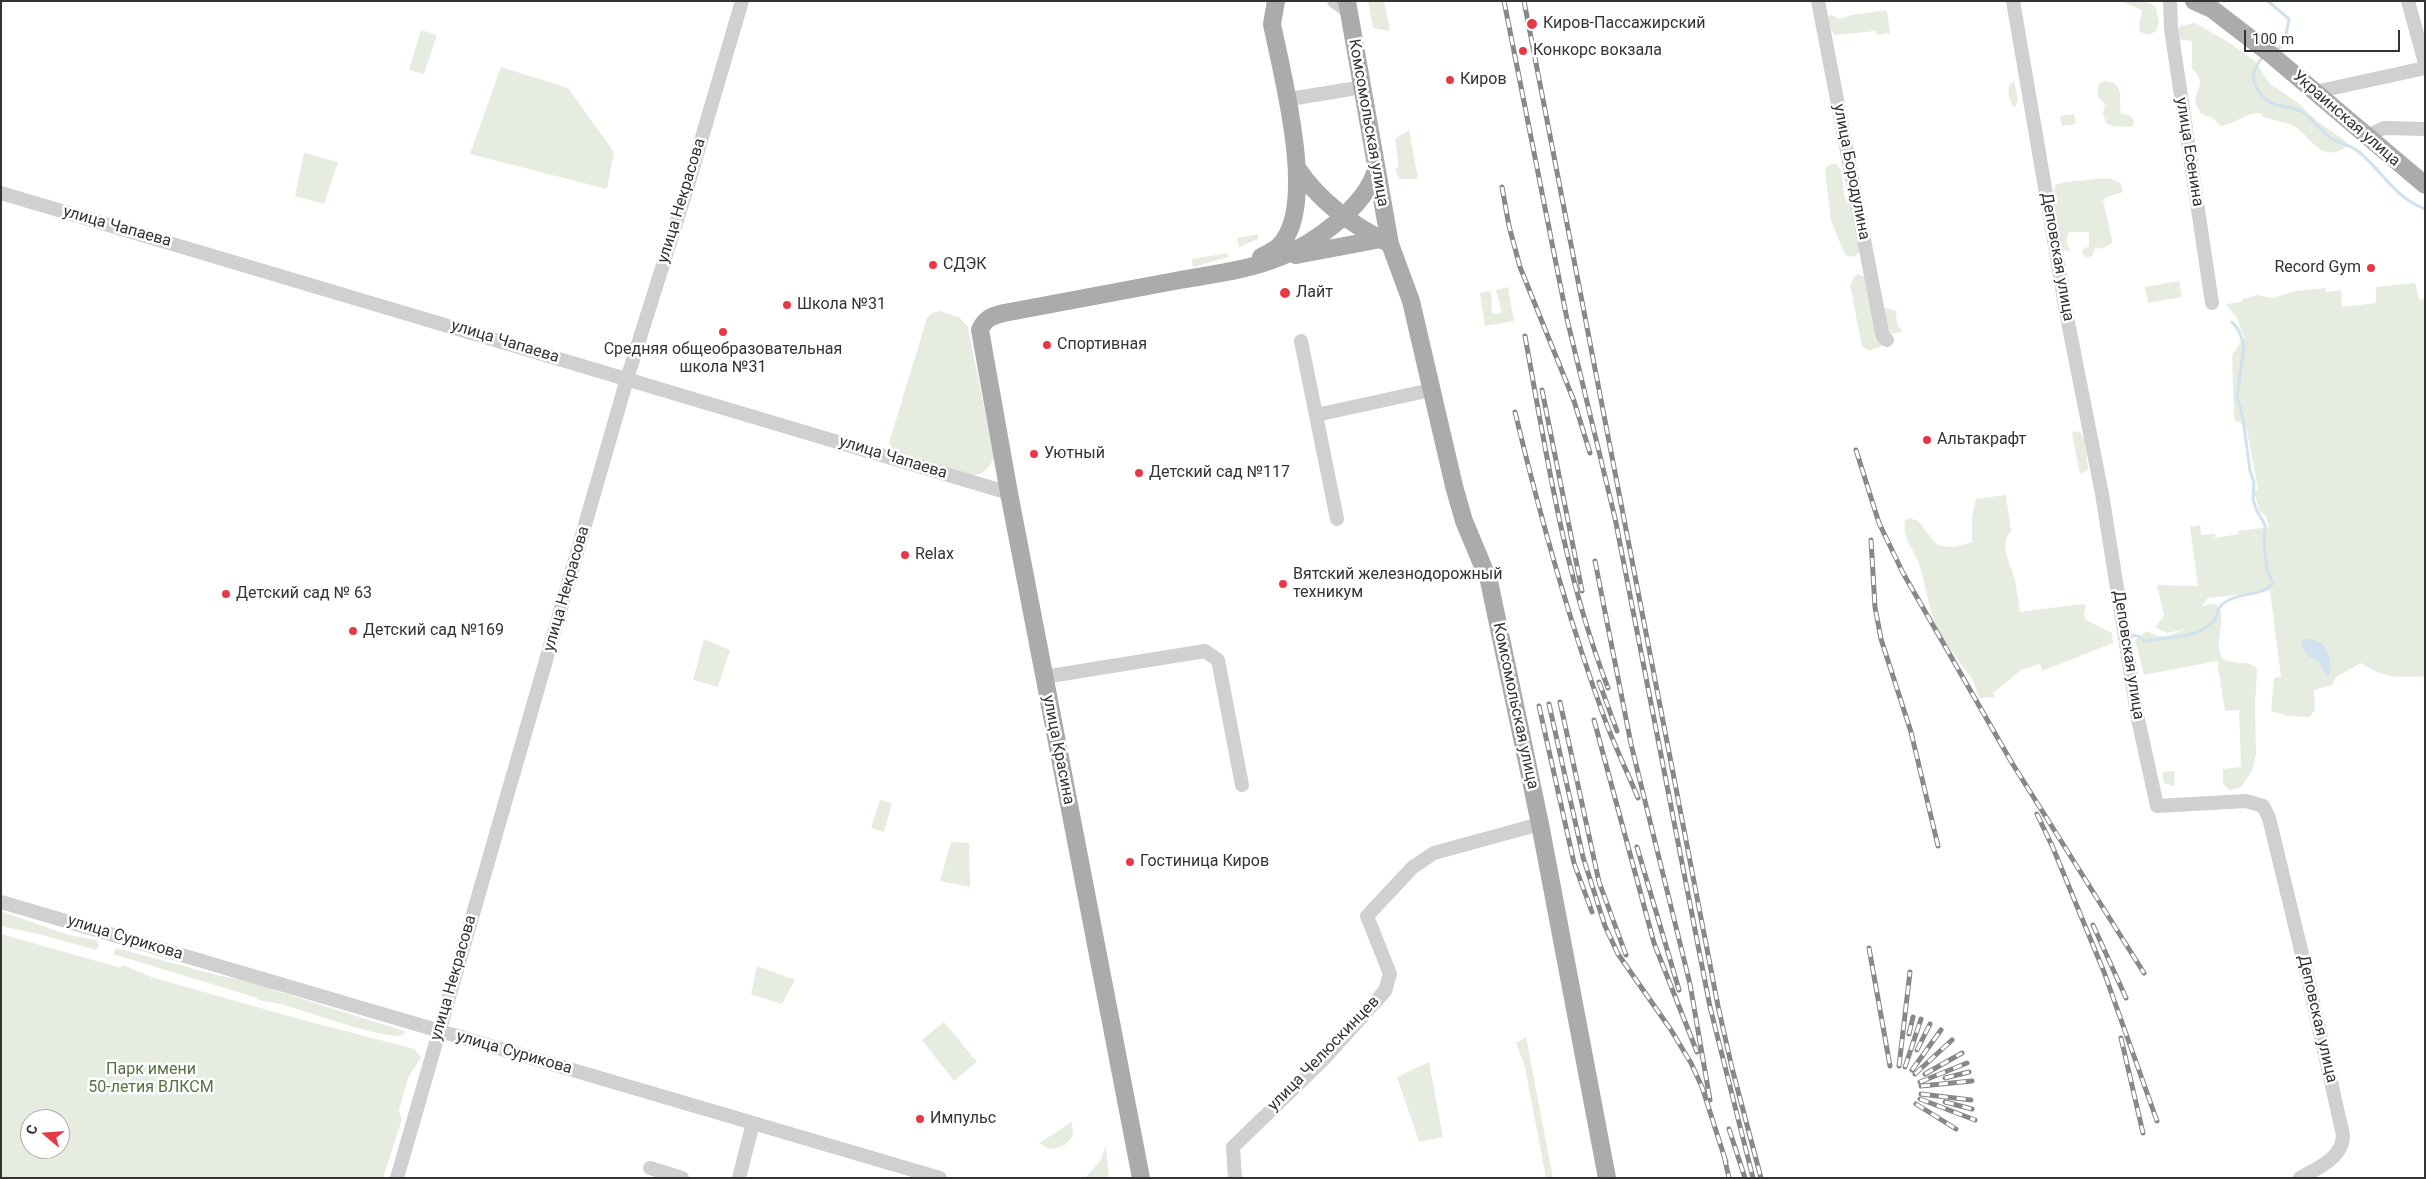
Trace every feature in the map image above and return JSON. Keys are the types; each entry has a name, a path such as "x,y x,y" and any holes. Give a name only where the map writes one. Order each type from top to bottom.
{"main road":[{"name":"Комсомольская улица","path":"1246,267 1280,245 1286,235 1297,204 1297,168 1272,24 1276,1"},
{"name":"Украинская улица","path":"2194,1 2212,9 2272,56 2425,185"},
{"name":"Комсомольская улица","path":"1348,7 1376,170 1385,242 1411,301 1464,521 1489,581 1540,824 1607,1178"},
{"name":"Комсомольская улица","path":"1297,168 1320,198 1343,216 1385,242"},
{"path":"1278,258 1310,243 1343,216 1364,193 1376,170"},
{"path":"1246,267 1278,258 1385,242"},
{"name":"улица Красина","path":"1141,1178 980,341 980,330 984,322 992,316 1004,313 1246,267"}],"street":[{"name":"улица Некрасова","path":"396,1178 522,747 626,380 688,185 742,1"},
{"name":"Комсомольская улица","path":"1264,1 1272,24"},
{"path":"1334,1 1348,7"},
{"name":"улица Бородулина","path":"1818,1 1878,315 1883,337 1887,340"},
{"name":"Деповская улица","path":"2013,1 2068,322 2102,494 2138,717 2157,806 2246,801 2260,804 2269,818 2343,1135 2342,1147 2335,1155 2300,1178"},
{"name":"улица Есенина","path":"2170,1 2171,29 2212,304"},
{"path":"2408,1 2425,63"},
{"path":"2315,92 2425,68"},
{"path":"1296,98 1351,89"},
{"path":"2367,136 2384,128 2425,129"},
{"name":"улица Чапаева","path":"1,193 1009,493"},
{"path":"1301,341 1337,519"},
{"path":"1316,415 1431,390"},
{"path":"1044,677 1206,651 1218,660 1242,785"},
{"name":"улица Челюскинцев","path":"1235,1178 1233,1147 1322,1061 1385,991 1390,974 1366,916 1413,867 1434,853 1540,824"},
{"name":"улица Сурикова","path":"1,902 753,1123 923,1175 940,1178"},
{"path":"739,1178 753,1123"},
{"path":"650,1168 682,1178"}],"green space":[{"path":"1368,1 1384,1 1390,31 1373,28"},
{"path":"2120,1 2146,1 2156,7 2159,22 2156,31 2149,35 2140,32 2139,25 2142,10"},
{"path":"1887,10 1890,33 1877,35 1876,31 1835,35 1830,29 1828,16 1831,15 1840,19 1851,15"},
{"path":"2195,23 2228,42 2255,61 2269,83 2298,103 2317,121 2344,140 2347,144 2344,149 2336,152 2323,151 2294,126 2263,117 2260,113 2254,113 2221,126 2213,118 2201,114 2195,102 2200,81 2192,68 2192,41 2177,39 2176,32 2180,26"},
{"path":"421,30 437,35 424,74 409,70"},
{"path":"501,67 568,88 614,152 607,189 470,154"},
{"path":"2014,81 2018,100 2015,107 2010,100 2009,94 2009,85"},
{"path":"2104,81 2116,84 2118,87 2120,91 2121,113 2132,117 2134,123 2132,127 2112,126 2106,123 2103,113 2105,104 2098,97 2098,85"},
{"path":"2074,114 2076,124 2062,126 2060,116"},
{"path":"1409,130 1418,179 1399,179 1395,168 1399,167 1395,139"},
{"path":"304,153 338,162 324,204 295,196"},
{"path":"1837,164 1842,172 1845,199 1849,196 1860,252 1854,257 1845,255 1831,221 1825,171 1827,166"},
{"path":"2108,178 2121,183 2123,192 2106,197 2103,200 2112,240 2111,244 2101,249 2096,247 2092,256 2086,258 2082,253 2084,248 2089,247 2089,232 2069,232 2066,240 2070,252 2062,249 2053,198 2055,185 2065,182"},
{"path":"1258,234 1258,239 1239,247 1237,238"},
{"path":"1228,253 1228,257 1193,267 1192,259"},
{"path":"1858,274 1865,277 1880,331 1882,346 1869,351 1862,346 1850,285"},
{"path":"2179,281 2182,297 2148,303 2145,287"},
{"path":"2415,283 2420,301 2425,297 2425,676 2392,676 2377,672 2361,663 2336,677 2332,685 2314,690 2315,710 2309,717 2288,716 2271,711 2274,678 2281,677 2270,591 2208,598 2201,607 2210,604 2220,608 2219,649 2221,657 2225,660 2255,666 2257,671 2255,705 2256,754 2252,771 2241,787 2230,790 2223,784 2223,769 2241,767 2239,710 2225,711 2217,661 2144,675 2135,640 2147,631 2161,636 2171,635 2186,629 2167,633 2155,627 2164,616 2157,585 2198,586 2190,527 2200,525 2201,535 2215,534 2215,538 2238,534 2238,531 2269,527 2266,516 2259,510 2254,492 2258,489 2246,426 2234,420 2232,355 2244,337 2237,318 2226,304 2241,302 2243,299 2257,295 2273,298 2296,291 2326,288 2326,292 2341,290 2342,307 2376,303 2376,287"},
{"path":"1508,287 1514,321 1485,326 1480,293 1491,291 1492,314 1502,313 1496,290"},
{"path":"1887,308 1896,311 1897,324 1903,332 1889,334 1883,310"},
{"path":"940,311 960,318 968,327 994,458 987,469 978,474 970,475 896,454 889,443 927,318 932,313"},
{"path":"2080,432 2085,441 2088,470 2080,474 2072,433"},
{"path":"2006,495 2011,531 2007,537 2005,549 2015,580 2020,612 2082,604 2086,606 2084,614 2086,620 2112,633 2113,643 2042,671 2040,664 2021,670 1993,693 1995,697 1980,698 1971,677 1938,630 1929,605 1919,564 1905,533 1905,521 1909,518 1918,521 1936,544 1950,547 1963,545 1972,542 1972,516 1976,499"},
{"path":"704,639 730,650 718,687 693,680"},
{"path":"2174,771 2175,786 2164,783 2162,772"},
{"path":"880,800 892,803 884,832 871,828"},
{"path":"951,842 969,843 970,887 940,881"},
{"path":"1,911 68,935 96,940 99,945 96,950 43,935 1,926"},
{"name":"Парк имени 50-летия ВЛКСМ","path":"1,934 121,968 123,965 151,977 414,1049 421,1057 408,1078 399,1111 402,1119 383,1178 1,1178"},
{"path":"116,948 221,976 258,982 277,991 404,1031 404,1035 380,1034 280,1004 260,1000 113,954"},
{"path":"757,966 795,980 782,1004 751,994"},
{"path":"944,1022 977,1062 954,1081 922,1040"},
{"path":"1526,1037 1553,1178 1546,1178 1525,1067 1516,1043"},
{"path":"1429,1062 1443,1137 1419,1142 1397,1077"},
{"path":"1072,1122 1073,1136 1064,1146 1050,1149 1039,1143"},
{"path":"1106,1147 1109,1178 1085,1178 1100,1161"}],"water":[{"path":"2304,639 2317,641 2325,648 2329,656 2330,665 2328,677 2322,669 2320,662 2304,650 2301,644"}],"waterway":[{"path":"2268,1 2289,19 2285,40 2276,52"},
{"path":"2264,56 2254,70 2254,80 2258,91 2266,100 2270,103 2300,111 2332,139 2359,152 2405,198 2425,209"},
{"path":"2132,635 2138,636 2145,641 2189,635 2213,622 2219,608 2225,602 2236,597 2264,590 2273,583 2267,569 2264,544 2265,525 2253,499 2254,482 2250,471 2243,418 2237,397 2244,346 2239,331 2232,322"}],"railway":[{"path":"1504,1 1567,319 1615,518 1710,1007 1753,1178"},
{"path":"1524,1 1718,1006 1761,1178"},
{"path":"1502,187 1509,226 1520,267 1574,401 1590,453"},
{"path":"1525,336 1549,470 1568,558 1593,645 1608,688"},
{"path":"1542,390 1582,591"},
{"path":"1515,412 1534,490 1578,642 1608,727 1638,798"},
{"path":"1856,450 1879,523 1903,573 2012,763 2144,973"},
{"path":"1871,540 1875,607 1881,639 1911,732 1938,846"},
{"path":"1595,561 1631,744 1690,984 1710,1100"},
{"path":"1599,682 1617,731"},
{"path":"1560,702 1599,882 1626,955"},
{"path":"1549,704 1583,857 1605,926 1618,954 1671,1030 1691,1063 1702,1087 1726,1162"},
{"path":"1539,706 1574,863 1592,912"},
{"path":"1594,720 1654,943 1697,1052"},
{"path":"2037,814 2054,850"},
{"path":"2051,843 2104,972 2157,1121"},
{"path":"1637,847 1679,990"},
{"path":"2093,925 2126,998"},
{"path":"1869,948 1890,1066"},
{"path":"1899,1066 1910,972"},
{"path":"1909,1034 1913,1017"},
{"path":"1905,1067 1921,1019"},
{"path":"1917,1050 1930,1024"},
{"path":"1912,1070 1941,1030"},
{"path":"2121,1038 2143,1133"},
{"path":"1915,1074 1952,1040"},
{"path":"1925,1074 1962,1053"},
{"path":"1920,1082 1967,1063"},
{"path":"1945,1078 1969,1072"},
{"path":"1921,1086 1972,1081"},
{"path":"1921,1094 1971,1100"},
{"path":"1920,1099 1975,1120"},
{"path":"1945,1102 1972,1109"},
{"path":"1916,1104 1956,1129"},
{"path":"1729,1129 1745,1178"},
{"path":"1724,1156 1729,1178"}],"place":[{"name":"Киров-Пассажирский","path":"1532,24"},
{"name":"Конкорс вокзала","path":"1523,51"},
{"name":"Киров","path":"1450,80"},
{"name":"СДЭК","path":"933,265"},
{"name":"Record Gym","path":"2371,268"},
{"name":"Лайт","path":"1285,293"},
{"name":"Школа №31","path":"787,305"},
{"name":"Средняя общеобразовательная школа №31","path":"723,332"},
{"name":"Спортивная","path":"1047,345"},
{"name":"Альтакрафт","path":"1927,440"},
{"name":"Уютный","path":"1034,454"},
{"name":"Детский сад №117","path":"1139,473"},
{"name":"Relax","path":"905,555"},
{"name":"Вятский железнодорожный техникум","path":"1283,584"},
{"name":"Детский сад № 63","path":"226,594"},
{"name":"Детский сад №169","path":"353,631"},
{"name":"Гостиница Киров","path":"1130,862"},
{"name":"Импульс","path":"920,1119"}]}
